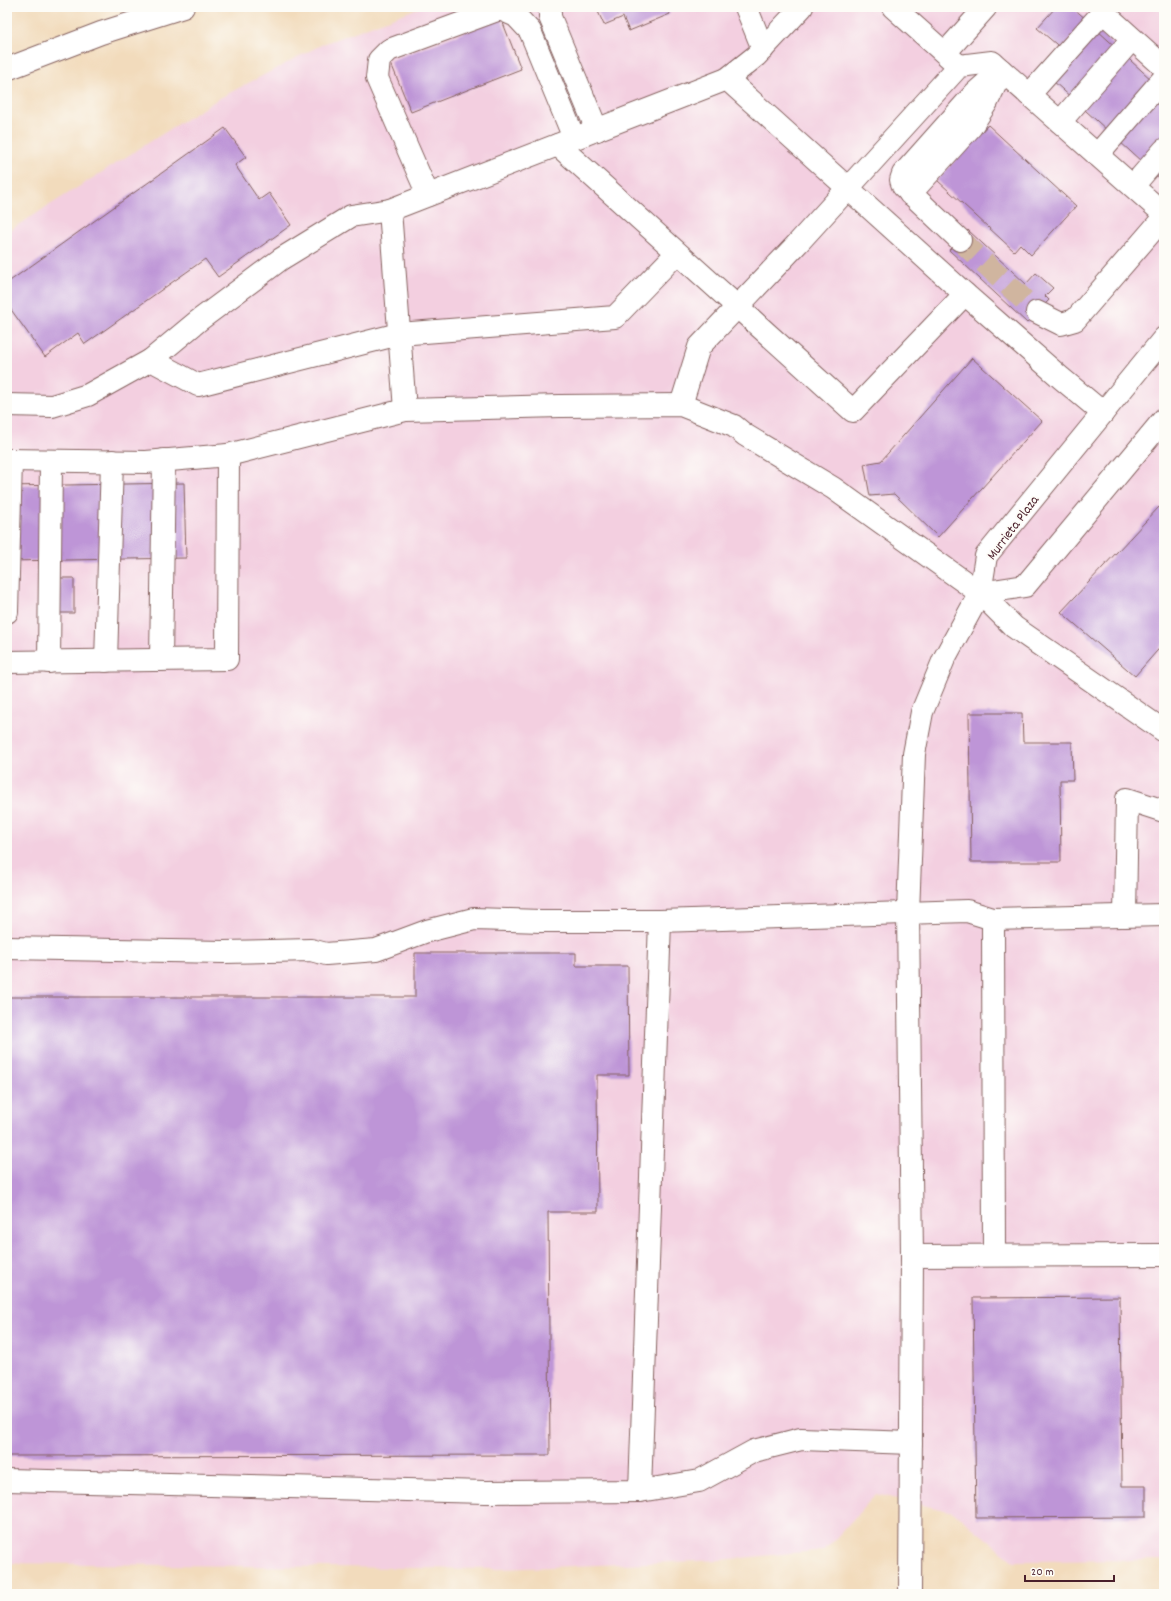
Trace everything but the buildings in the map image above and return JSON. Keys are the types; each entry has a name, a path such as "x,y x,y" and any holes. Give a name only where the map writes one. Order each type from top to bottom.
{"main road":[{"path":"7,69 100,33 183,7"},
{"path":"550,7 550,17 597,130"},
{"path":"746,7 763,49"},
{"path":"7,405 52,406 88,395 151,360 198,321 281,259 351,216 390,210 727,79 756,56 802,7"},
{"path":"893,7 952,60 992,62 1164,214"},
{"path":"681,406 699,348 848,189 952,60 986,7"},
{"path":"428,196 377,78 379,60 389,50 500,9 516,16 530,31 566,142 677,253 853,411 965,294"},
{"path":"1029,94 1103,12 1164,67"},
{"path":"1060,122 1132,39"},
{"path":"960,240 910,194 971,127 987,102 1001,70"},
{"path":"1097,155 1164,78"},
{"path":"727,79 965,294 1103,413"},
{"path":"1133,186 1164,150"},
{"path":"390,210 405,410"},
{"path":"1037,312 1061,324 1075,320 1164,217"},
{"path":"151,360 198,385 400,334 615,317 677,253"},
{"name":"Murrieta Plaza","path":"910,1594 912,1256 908,913 914,754 922,712 944,659 980,593 986,556 1164,338"},
{"path":"7,612 9,460 112,462 228,455 405,410 560,406 681,406 734,426 745,435 833,488 980,593 1014,626 1161,723"},
{"path":"980,593 1025,586 1164,419"},
{"path":"7,662 227,659 228,455"},
{"path":"49,662 51,460"},
{"path":"161,660 164,460"},
{"path":"106,661 112,462"},
{"path":"1125,916 1127,799 1164,811"},
{"path":"7,948 224,952 311,950 326,954 376,950 427,931 474,919 541,921 660,921 967,912 993,919 1164,915"},
{"path":"993,919 994,1255"},
{"path":"640,1491 660,921"},
{"path":"912,1256 1164,1256"},
{"path":"7,1480 486,1492 640,1491 699,1481 754,1451 801,1440 911,1443"}],"shaded area":[{"path":"421,7 1164,7 1164,1560 1014,1561 953,1512 876,1494 825,1550 720,1560 499,1569 7,1563 7,232 218,99 323,44"}],"tunnel":[{"path":"960,240 1037,312"}]}
